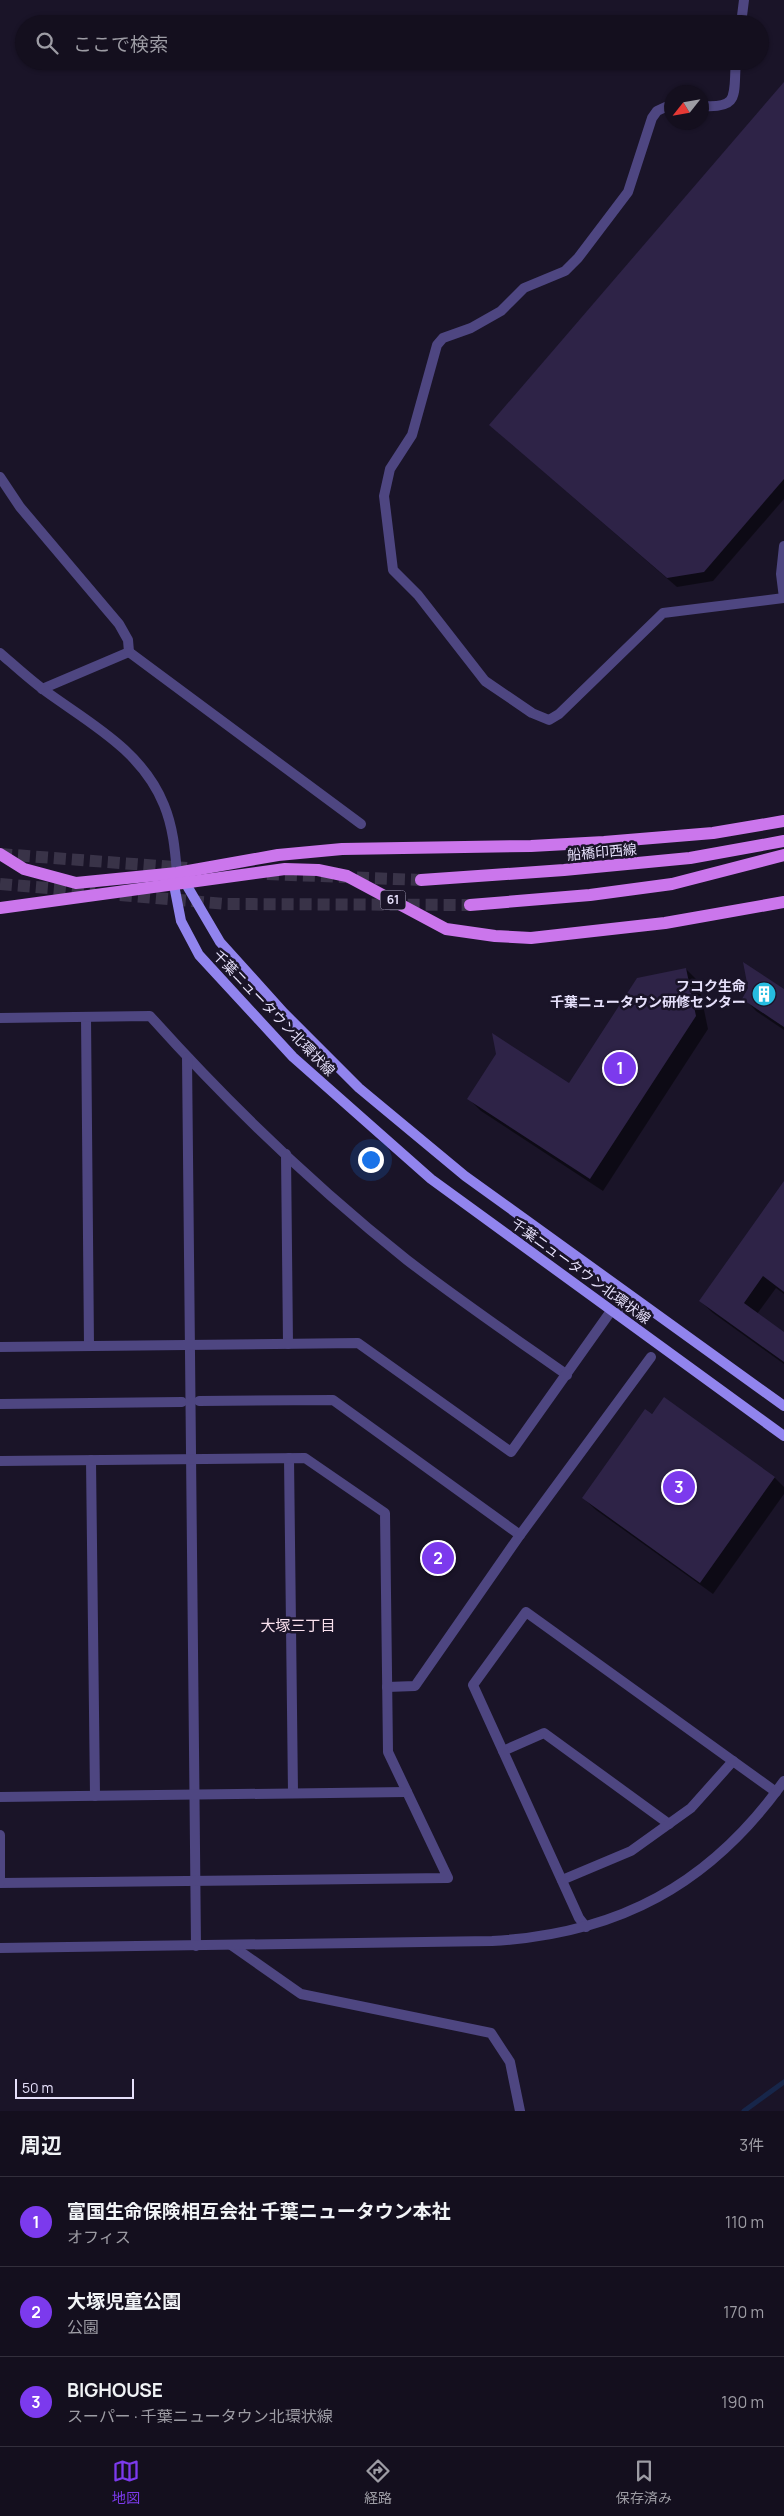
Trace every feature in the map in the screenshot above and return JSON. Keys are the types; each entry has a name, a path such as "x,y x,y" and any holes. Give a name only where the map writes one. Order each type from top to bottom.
{"main road":[{"name":"61","path":"0,908 175,879 278,855 342,848 532,846 604,842 713,833 784,821"},
{"name":"船橋印西線","path":"420,880 564,870 690,858 784,841"},
{"path":"0,854 24,869 76,883 175,879"},
{"path":"470,905 590,895 672,884 784,855"},
{"name":"61","path":"175,879 187,884 285,869 318,870 354,880 446,929 467,934 531,938 665,923 784,902"},
{"name":"千葉ニュータウン北環状線","path":"175,879 181,921 199,955 293,1057 431,1179 784,1436"},
{"name":"千葉ニュータウン北環状線","path":"187,884 220,942 284,1013 359,1088 466,1176 784,1406"}],"street":[{"path":"742,15 744,0"},
{"path":"709,106 727,105 732,99 735,70"},
{"path":"664,108 657,111 652,118 628,192 578,258 565,271 524,288 501,311 471,328 443,338 437,345 412,435 390,469 384,496 393,570 418,595 485,681 532,713 549,720 559,714 664,613 784,598 781,574 784,546"},
{"path":"0,477 20,507 119,624 128,640 129,652 361,824"},
{"path":"42,689 129,652"},
{"path":"0,653 42,689 110,737 139,763 153,782 169,818 175,879"},
{"path":"0,1018 150,1016 212,1084 336,1200 408,1260 567,1375"},
{"path":"86,1017 89,1346"},
{"path":"187,1057 196,1946"},
{"path":"286,1154 288,1344"},
{"path":"0,1346 358,1343 511,1452 615,1313 632,1297"},
{"path":"387,1687 415,1686 520,1535 651,1357"},
{"path":"199,1401 333,1400 520,1535"},
{"path":"0,1404 182,1402"},
{"path":"289,1458 293,1793"},
{"path":"0,1461 305,1458 385,1513 388,1752 448,1878 0,1883 0,1835"},
{"path":"91,1460 95,1796"},
{"path":"586,1927 579,1918 473,1685 526,1612 776,1792"},
{"path":"503,1751 544,1733 669,1824"},
{"path":"562,1880 631,1851 691,1808 733,1761"},
{"path":"0,1948 530,1939 586,1927 644,1905 672,1890 727,1848 754,1822 784,1781"},
{"path":"0,1797 407,1792"},
{"path":"231,1945 301,1994 491,2033 510,2062 520,2111"}],"building":[{"path":"784,82 784,479 704,572 667,578 489,425"},
{"name":"フコク生命 千葉ニュータウン研修センター","path":"743,962 784,989 784,1027 742,999 748,988"},
{"path":"686,968 696,1016 590,1179 467,1099 496,1054 492,1033 569,1083 637,978"},
{"path":"784,1181 784,1292 763,1276 744,1303 784,1332 784,1362 699,1301"},
{"path":"664,1397 775,1477 700,1583 582,1498 645,1409 652,1414"}],"waterway":[{"path":"744,2111 784,2082"}],"tunnel":[{"path":"0,854 187,868"},
{"path":"267,874 421,880"},
{"path":"0,884 95,892"},
{"path":"120,895 226,904 470,905"}],"place":[{"name":"フコク生命 千葉ニュータウン研修センター","path":"764,994"},
{"name":"富国生命保険相互会社 千葉ニュータウン本社","path":"620,1068"},
{"name":"BIGHOUSE","path":"679,1487"},
{"name":"大塚児童公園","path":"438,1558"}],"district":[{"name":"大塚三丁目","path":"298,1626"}]}
